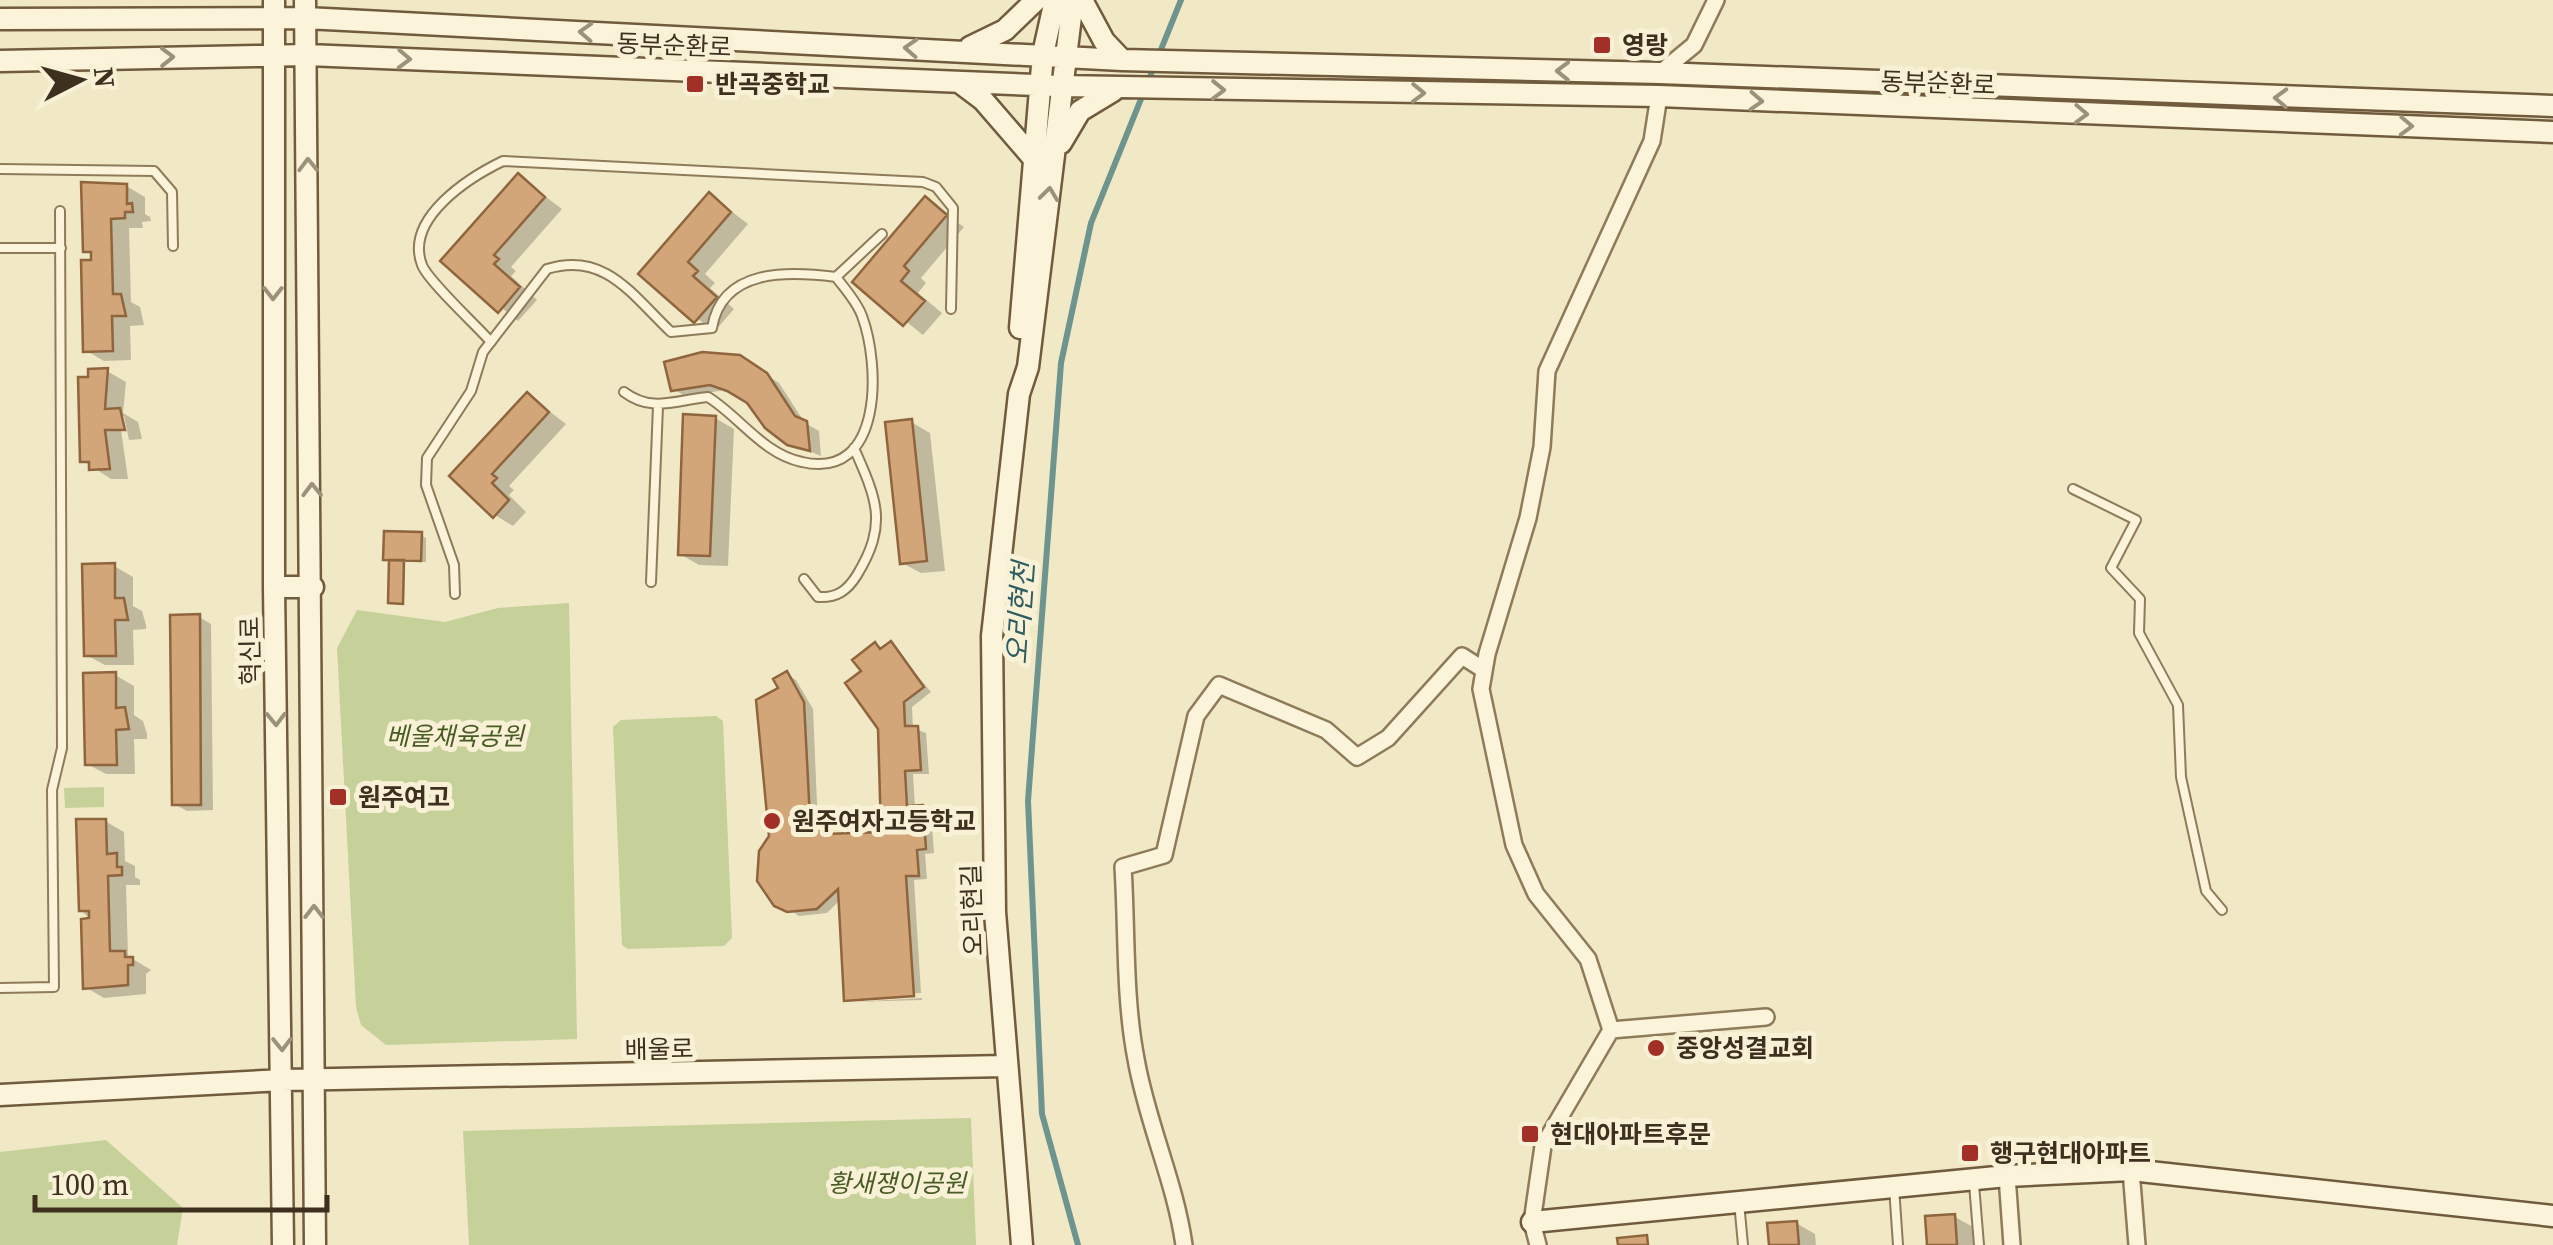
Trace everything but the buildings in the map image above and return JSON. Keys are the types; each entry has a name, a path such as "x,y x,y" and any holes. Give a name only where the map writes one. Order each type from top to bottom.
{"street":[{"path":"960,50 1005,30 1036,0"},
{"path":"1054,54 1055,0"},
{"path":"1054,54 1073,0"},
{"path":"1082,0 1104,42 1122,60"},
{"path":"1538,1245 1532,1222 1543,1146 1611,1030 1588,959 1536,894 1514,845 1482,689 1484,670 1528,518 1542,447 1547,371 1652,141 1660,73 1694,45 1716,0"},
{"path":"0,19 51,9 274,9"},
{"name":"동부순환로","path":"274,9 1122,60 1660,73 2117,93 2553,106"},
{"name":"혁신로","path":"274,9 274,587 283,1245"},
{"path":"306,9 315,1245"},
{"name":"오리현길","path":"1022,1245 995,912 992,636 1020,394 1016,370 1054,54"},
{"path":"0,61 274,55"},
{"name":"동부순환로","path":"274,55 1050,86 1659,96 2553,132"},
{"path":"959,82 1044,156 1080,111 1120,87"},
{"path":"274,587 313,587"},
{"path":"1184,1245 1178,1204 1156,1147 1135,1056 1122,867 1164,855 1196,716 1219,685 1326,730 1357,757 1388,738 1462,656 1484,670"},
{"path":"1611,1030 1766,1017"},
{"name":"배울로","path":"283,1080 1005,1066"},
{"path":"0,1095 283,1080"},
{"path":"1532,1222 2007,1176 2131,1170 2553,1216"},
{"path":"2131,1170 2137,1245"},
{"path":"2007,1176 2012,1245"}],"lane":[{"path":"491,342 422,266 421,248 430,218 444,198 471,176 503,161 923,182 936,187 953,208 951,310"},
{"path":"0,169 154,171 172,192 173,246"},
{"path":"0,988 54,987 52,790 62,748 60,212"},
{"path":"455,594 454,565 426,485 428,458 471,391 491,342 547,269 586,262 611,276 671,332 712,328 714,312 731,289 748,279 786,274 836,277 882,234"},
{"path":"0,248 61,248"},
{"path":"624,392 641,404 658,406 708,397 732,412 771,451 804,463 828,463 854,448 870,422 875,380 862,312 836,277"},
{"path":"651,582 658,406"},
{"path":"804,578 818,597 832,598 850,587 873,548 878,523 874,493 854,448"},
{"path":"2073,489 2136,520 2111,568 2140,599 2139,633 2178,705 2181,777 2189,815 2206,891 2222,910"},
{"path":"1974,1179 1979,1245"},
{"path":"1894,1187 1898,1245"},
{"path":"1738,1202 1743,1245"}],"green space":[{"name":"베울채육공원","path":"569,603 577,1039 386,1045 361,1025 356,1007 337,648 357,610 445,622 498,608"},
{"path":"716,716 723,721 732,938 724,946 628,949 622,945 613,727 621,720"},
{"path":"104,787 104,807 65,808 64,788"},
{"name":"황새쟁이공원","path":"971,1118 976,1245 469,1245 463,1131"},
{"path":"106,1140 183,1208 177,1245 0,1245 0,1152"}],"waterway":[{"name":"오리현천","path":"1078,1245 1042,1114 1028,801 1061,363 1091,223 1181,0"}],"place":[{"name":"영랑","path":"1602,45"},
{"name":"반곡중학교","path":"695,84"},
{"name":"원주여고","path":"338,797"},
{"name":"원주여자고등학교","path":"772,821"},
{"name":"중앙성결교회","path":"1656,1048"},
{"name":"현대아파트후문","path":"1530,1134"},
{"name":"행구현대아파트","path":"1970,1153"}]}
